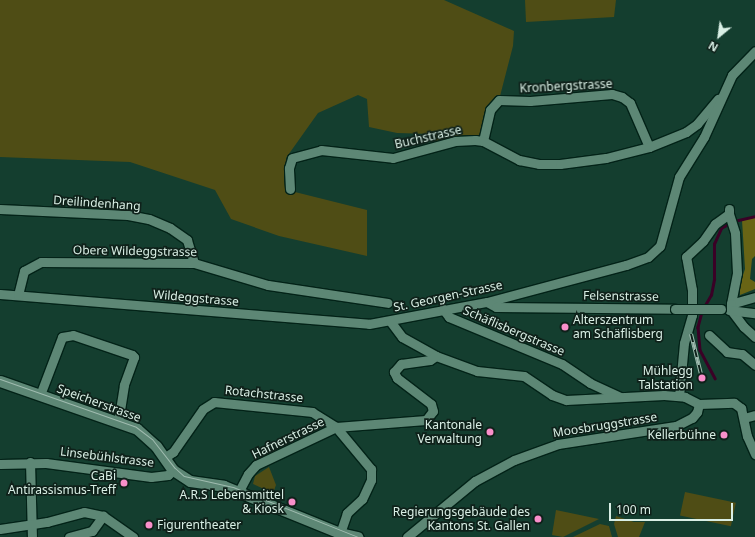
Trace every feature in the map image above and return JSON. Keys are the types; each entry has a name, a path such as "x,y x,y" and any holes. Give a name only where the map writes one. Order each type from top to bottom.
{"main road":[{"name":"Speicherstrasse","path":"0,381 137,429 147,437 173,470"},
{"path":"173,470 190,481 224,486 342,535 358,537"}],"street":[{"name":"St. Georgen-Strasse","path":"755,51 739,66 720,97 701,143 677,182 662,241 657,250 626,265 488,302 443,309 390,321 402,337 436,356 477,371 524,376 552,395 566,400 679,396 695,400 699,404 734,403 741,408 747,436 755,454"},
{"name":"Kronbergstrasse","path":"483,141 490,110 499,100 553,100 612,94 622,97 630,103 648,147"},
{"name":"Buchstrasse","path":"290,188 291,160 308,152 320,150 393,158 456,141 483,141 519,160 549,164 606,158 648,147 693,128 720,97"},
{"name":"Dreilindenhang","path":"0,209 128,215 149,219 170,228 186,240 191,246 194,263"},
{"path":"679,396 684,343 692,315 692,290 686,257 703,241 715,224 731,217 737,273 731,307 744,327 755,337"},
{"name":"Obere Wildeggstrasse","path":"18,295 24,272 41,262 194,263 268,285 388,303"},
{"name":"Wildeggstrasse","path":"0,294 356,323 390,321"},
{"path":"731,307 755,297"},
{"name":"Felsenstrasse","path":"488,302 496,307 675,309 721,309 731,307 755,313"},
{"name":"Schäflisbergstrasse","path":"443,309 449,317 562,364 590,383 620,397"},
{"path":"40,395 62,337 73,335 134,357 124,385 118,422"},
{"path":"709,335 727,352 742,354 755,365"},
{"path":"336,427 426,420 433,411 431,404 397,378 394,372 401,364 430,360 436,356"},
{"name":"Rotachstrasse","path":"164,458 172,452 203,409 214,402 305,410 317,414 336,427 368,464 372,475 362,499 348,513 342,535"},
{"name":"Moosbruggstrasse","path":"401,537 408,535 475,481 514,460 558,444 676,426 692,418 697,412 699,404"},
{"path":"744,418 755,415"},
{"name":"Hafnerstrasse","path":"239,491 248,474 256,465 336,427"},
{"path":"30,462 32,537"},
{"name":"Linsebühlstrasse","path":"0,464 30,462 141,477 168,475 173,470"},
{"path":"0,529 31,524 84,512 103,516 133,537"},
{"path":"69,537 92,532 103,516"}],"shaded area":[{"path":"0,0 444,0 514,31 513,46 499,100 484,136 438,147 432,134 397,133 369,127 367,99 358,95 318,113 286,158 287,190 367,210 367,256 279,236 231,219 215,190 130,162 0,157"},
{"path":"525,0 616,0 614,17 526,22"},
{"path":"755,217 755,256 752,259 750,279 755,282 755,289 740,295 739,287 745,269 742,220"},
{"path":"269,467 276,485 273,493 253,484 255,476"},
{"path":"685,492 736,503 731,526 680,515"},
{"path":"556,510 599,519 563,537 552,535"},
{"path":"616,516 634,522 645,522 639,537 618,537 614,524"},
{"path":"600,524 609,526 612,537 573,537"}],"waterway":[{"path":"734,221 755,216"},
{"path":"704,307 711,295 714,279 714,244 721,228 730,223"},
{"path":"702,312 698,327 700,350 715,378"}],"tram line":[{"path":"0,379 136,427 152,439 175,468 184,476 233,487 358,537"}],"railway":[{"path":"691,334 702,378"}],"place":[{"name":"Alterszentrum am Schäflisberg","path":"565,327"},
{"name":"Mühlegg Talstation","path":"702,378"},
{"name":"Kantonale Verwaltung","path":"490,432"},
{"name":"Kellerbühne","path":"724,435"},
{"name":"CaBi Antirassismus-Treff","path":"124,483"},
{"name":"A.R.S Lebensmittel & Kiosk","path":"292,502"},
{"name":"Regierungsgebäude des Kantons St. Gallen","path":"538,519"},
{"name":"Figurentheater","path":"149,525"}]}
